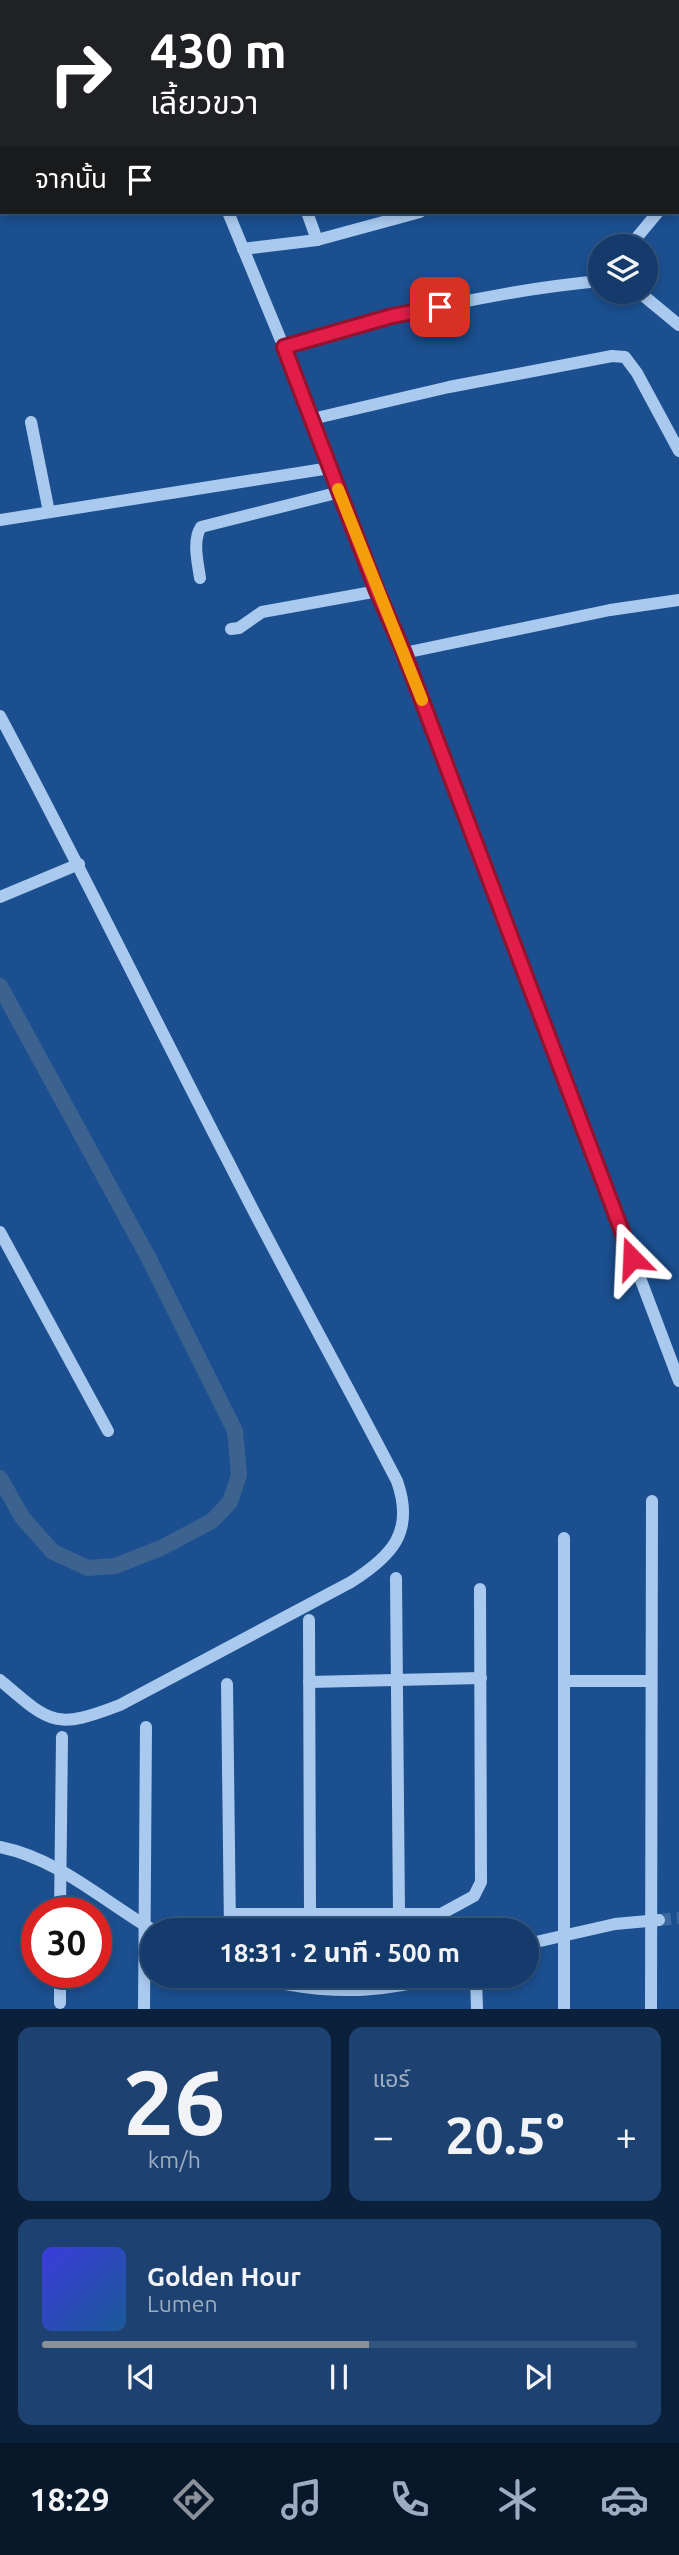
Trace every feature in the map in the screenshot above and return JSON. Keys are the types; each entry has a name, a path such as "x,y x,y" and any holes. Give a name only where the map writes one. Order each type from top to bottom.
{"street":[{"path":"229,214 404,653 679,1381"},
{"path":"308,214 317,240"},
{"path":"243,249 317,240 412,214"},
{"path":"640,234 656,214"},
{"path":"284,347 392,316 536,287 588,282"},
{"path":"654,304 679,325"},
{"path":"312,419 449,387 612,356 625,357 637,373 679,451"},
{"path":"31,422 49,512"},
{"path":"0,520 330,468"},
{"path":"200,578 196,546 197,532 201,527 340,492"},
{"path":"231,629 239,628 262,612 377,591"},
{"path":"404,653 610,610 679,600"},
{"path":"0,716 79,864 160,1030 257,1218 397,1481 405,1511 397,1540 375,1567 120,1705 82,1720 67,1721 38,1713 0,1680"},
{"path":"0,897 79,864"},
{"path":"0,1232 108,1431"},
{"path":"651,2009 655,1920 651,1681 652,1502"},
{"path":"564,1538 565,2009"},
{"path":"396,1578 399,1914"},
{"path":"230,1914 441,1914 474,1896 481,1882 481,1589"},
{"path":"309,1620 310,1914"},
{"path":"309,1682 481,1678"},
{"path":"564,1681 651,1681"},
{"path":"227,1684 230,1918"},
{"path":"146,1727 149,1918"},
{"path":"60,1897 62,1737"},
{"path":"0,1847 22,1851 67,1872 140,1922"},
{"path":"441,1914 444,1918"},
{"path":"539,1941 615,1924 655,1920"},
{"path":"60,1988 60,2003"},
{"path":"144,2009 145,1988"},
{"path":"308,1988 323,1991 376,1988"},
{"path":"475,1988 477,2009"}],"waterway":[{"path":"0,986 147,1255 235,1431 239,1475 230,1502 212,1521 161,1548 115,1566 88,1568 53,1552 22,1517 0,1478"}],"tunnel":[{"path":"659,1920 679,1918"}],"slow traffic":[{"path":"338,489 422,700"}],"route":[{"path":"440,307 392,316 284,347 377,591 404,653 632,1258"}]}
